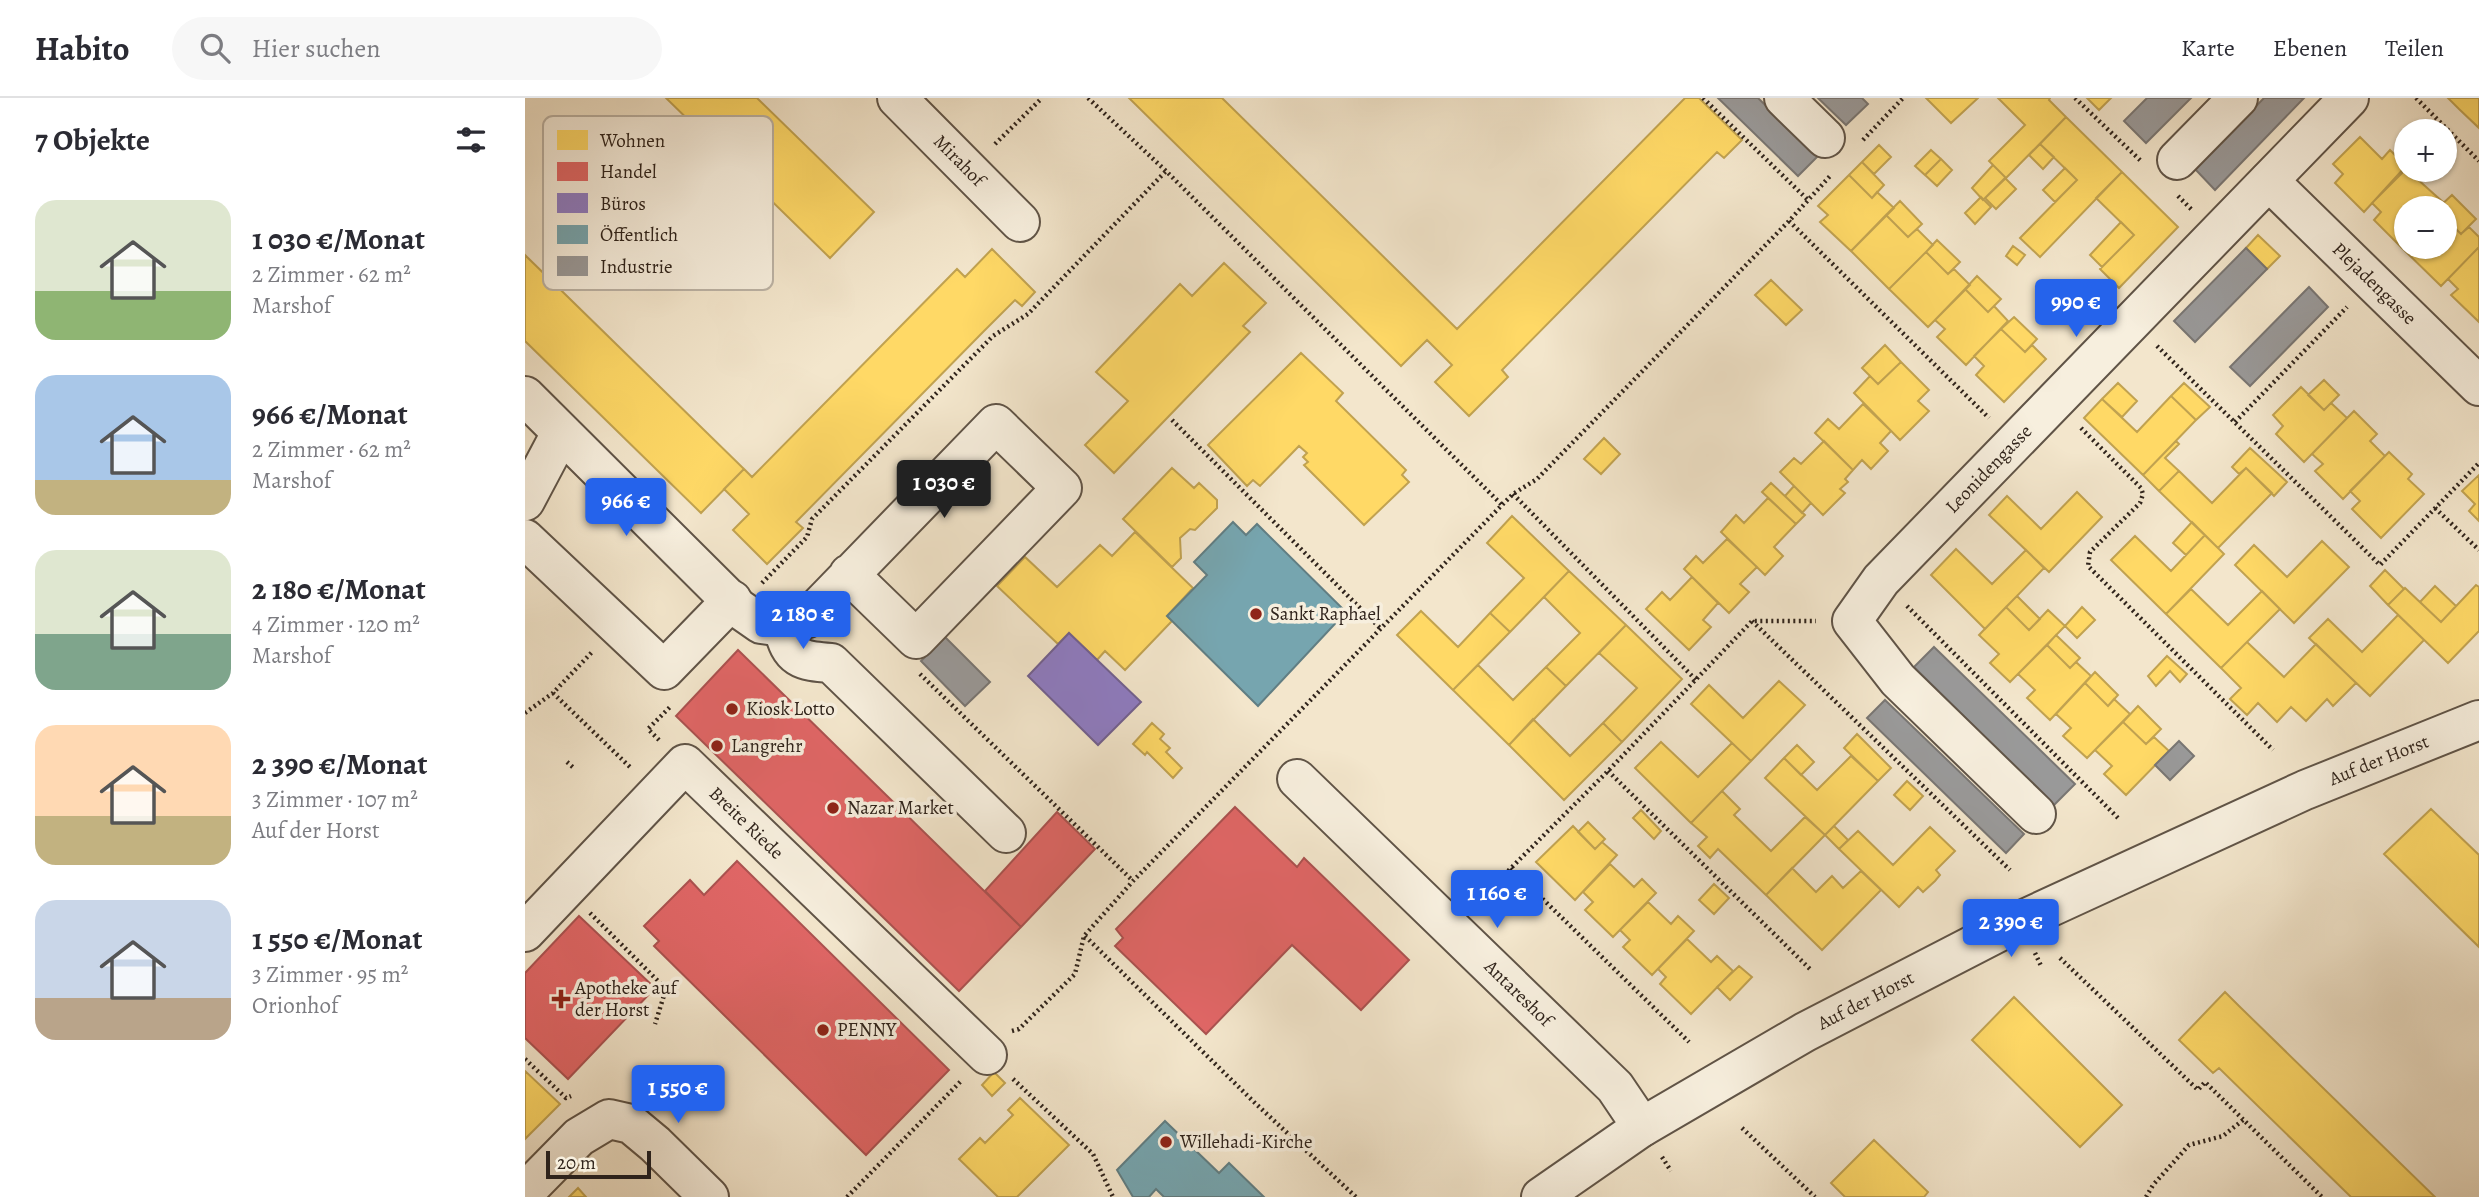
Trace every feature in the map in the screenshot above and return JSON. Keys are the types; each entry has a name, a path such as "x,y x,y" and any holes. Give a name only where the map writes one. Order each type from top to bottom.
{"street":[{"name":"Mirahof","path":"897,98 1020,222"},
{"path":"1784,98 1839,151"},
{"path":"2177,160 2238,98"},
{"name":"Leonidengasse","path":"1852,621 1881,580 2134,323 2349,98"},
{"name":"Plejadengasse","path":"2269,181 2479,386"},
{"path":"525,396 735,604 761,624 783,627 807,618 849,574 996,424 1062,488 916,639 849,574"},
{"path":"525,501 561,433"},
{"path":"525,539 664,670 735,604"},
{"path":"1852,621 1898,680 2036,814"},
{"path":"783,627 787,645 806,661 831,663 1006,833"},
{"name":"Auf der Horst","path":"1541,1197 1642,1128 1805,1032 2020,921 2305,790 2479,720"},
{"name":"Breite Riede","path":"525,932 685,764 980,1049"},
{"name":"Antareshof","path":"1297,779 1615,1087 1642,1128"},
{"path":"525,1192 579,1138 609,1119 631,1124 709,1197"}],"path":[{"path":"968,170 1042,98"},
{"path":"1088,98 1166,171 1502,505"},
{"path":"1703,98 1808,201"},
{"path":"847,1197 980,1049 1019,1029 1075,974 1084,936 1133,881 1502,505 1513,494 1537,479 1789,221 1808,201 1839,151 1903,98"},
{"path":"2416,98 2479,161"},
{"path":"735,604 807,537 812,519 993,336 1027,314 1166,171"},
{"path":"1789,221 2014,443"},
{"path":"2235,422 2372,281"},
{"path":"2134,323 2380,565 2479,463"},
{"path":"2055,402 2141,488 2143,494 2140,503 2090,552 2088,566 2273,750"},
{"path":"1172,421 1381,629"},
{"path":"1513,494 1696,680"},
{"path":"2435,508 2479,550"},
{"path":"1881,580 2119,819"},
{"path":"1752,621 2010,870"},
{"path":"1452,927 1608,771 1752,621 1852,621"},
{"path":"525,713 554,694 618,625"},
{"path":"916,639 901,656 1133,881"},
{"path":"554,694 657,793"},
{"path":"567,762 575,769"},
{"path":"1608,771 1812,971"},
{"path":"1511,868 1689,1042"},
{"path":"552,902 577,901 666,989 655,1024"},
{"path":"1084,936 1255,1103 1356,1197"},
{"path":"2060,958 2198,1090 2205,1082 2322,1197"},
{"path":"980,1049 1093,1154 1113,1197"},
{"path":"525,1059 566,1098 579,1094"},
{"path":"2146,1197 2153,1185 2189,1145 2223,1136 2243,1120"},
{"path":"1742,1128 1815,1197"}],"building: Wohnen":[{"path":"666,98 757,98 874,212 830,258 773,202 773,116 684,116"},
{"path":"1129,98 1222,98 1457,329 1685,98 1699,98 1742,140 1724,158 1717,152 1502,370 1508,377 1469,416 1435,382 1452,365 1427,340 1401,366"},
{"path":"1926,98 1978,98 1951,123"},
{"path":"1998,98 2050,98 2066,117 2006,178 1989,161 2025,125"},
{"path":"2087,98 2111,98 2099,110"},
{"path":"2448,98 2479,98 2479,128 2459,109"},
{"path":"2066,117 2122,172 2040,257 2020,238 2077,180 2040,144"},
{"path":"2360,137 2382,159 2390,150 2394,154 2394,179 2364,212 2335,183 2343,174 2333,164"},
{"path":"2040,144 2054,157 2043,169 2029,155"},
{"path":"1879,145 1891,157 1874,174 1862,162"},
{"path":"1931,150 1941,159 1925,175 1915,166"},
{"path":"1941,159 1952,170 1937,186 1925,175"},
{"path":"1862,162 1884,185 1872,198 1849,175"},
{"path":"1993,165 2006,178 1983,200 1972,188"},
{"path":"2065,168 2077,180 2055,202 2043,190"},
{"path":"2122,172 2178,227 2119,288 2100,269 2134,235 2096,198"},
{"path":"1849,175 1872,198 1877,192 1894,208 1851,251 1820,222 1828,215 1818,206"},
{"path":"2005,178 2016,189 1996,209 1985,198"},
{"path":"2394,181 2421,182 2436,196 2394,196 2394,240 2374,220 2381,212 2372,203"},
{"path":"1981,197 1991,207 1975,224 1965,213"},
{"path":"2457,200 2476,219 2461,234 2457,230"},
{"path":"1900,201 1922,224 1908,237 1886,215"},
{"path":"1886,215 1908,237 1917,229 1933,245 1889,289 1851,251"},
{"path":"2121,222 2134,235 2102,267 2090,255"},
{"path":"2469,227 2479,237 2479,247 2441,286 2413,259 2457,259 2457,230 2461,234"},
{"path":"2258,235 2280,256 2267,269 2246,248"},
{"path":"1937,240 1960,262 1948,274 1926,252"},
{"path":"2013,246 2025,255 2017,265 2006,256"},
{"path":"2479,247 2479,322 2451,295 2458,289 2448,279"},
{"path":"992,249 1035,292 1022,306 1015,300 983,332 796,522 803,528 767,564 733,530 749,514 724,489 744,469 752,477 957,269 965,277"},
{"path":"1926,252 1948,274 1954,269 1970,285 1928,327 1889,289"},
{"path":"525,255 543,273 543,290 561,290 744,469 701,513 525,341"},
{"path":"1224,263 1266,303 1243,326 1250,332 1114,473 1085,445 1128,401 1096,372 1180,284 1192,296"},
{"path":"1977,276 2001,299 1988,312 1965,289"},
{"path":"1771,280 1802,310 1786,325 1755,295"},
{"path":"2050,288 2066,297 2058,312 2042,303"},
{"path":"1965,289 1988,312 1994,306 2008,321 1966,365 1937,337 1945,329 1935,320"},
{"path":"2014,317 2037,339 2025,352 2001,329"},
{"path":"2001,329 2025,352 2032,345 2046,359 2004,402 1976,375 1984,366 1974,356"},
{"path":"1885,345 1901,362 1878,384 1862,368"},
{"path":"1301,353 1343,393 1336,401 1406,470 1402,475 1409,482 1364,525 1304,465 1308,462 1303,457 1307,453 1299,446 1260,486 1253,480 1247,486 1208,445"},
{"path":"1901,362 1929,390 1918,401 1929,411 1900,440 1854,393 1870,376 1878,384"},
{"path":"2324,380 2339,395 2324,410 2308,395"},
{"path":"2118,383 2137,401 2122,417 2102,399"},
{"path":"2184,383 2210,407 2196,420 2171,396"},
{"path":"2301,387 2324,410 2331,403 2347,418 2304,462 2276,434 2283,426 2273,415"},
{"path":"2171,396 2196,420 2143,475 2084,418 2102,399 2137,432"},
{"path":"1863,404 1891,431 1880,443 1888,451 1871,469 1862,460 1853,470 1815,433 1828,419 1839,429"},
{"path":"2354,411 2377,434 2370,441 2385,456 2343,499 2315,471 2323,464 2312,454"},
{"path":"1604,438 1620,454 1601,474 1584,459"},
{"path":"1824,441 1853,470 1845,479 1848,482 1840,489 1845,493 1823,515 1780,472 1794,458 1801,464"},
{"path":"2176,441 2179,444 2165,458 2179,471 2159,491 2143,475"},
{"path":"2250,448 2287,482 2274,496 2246,468 2239,474 2232,467"},
{"path":"2389,452 2412,474 2408,479 2424,494 2381,538 2352,509 2360,501 2350,491"},
{"path":"1172,468 1194,488 1199,483 1217,500 1217,508 1195,530 1190,529 1180,538 1181,558 1172,567 1123,519"},
{"path":"2246,468 2272,493 2218,548 2159,491 2179,471 2212,503"},
{"path":"2479,475 2479,521 2469,511 2475,504 2462,491"},
{"path":"1771,483 1805,515 1796,524 1762,492"},
{"path":"1794,486 1811,503 1802,513 1785,496"},
{"path":"2077,492 2102,517 2049,572 1989,515 2007,496 2041,529"},
{"path":"1768,498 1796,524 1774,547 1783,556 1765,575 1721,532 1736,515 1744,523"},
{"path":"1512,516 1569,571 1510,632 1490,613 1524,578 1487,543"},
{"path":"2192,522 2205,535 2186,555 2173,543"},
{"path":"1135,532 1193,588 1167,616 1172,621 1125,670 1105,651 1097,660 1069,633 1058,644 997,586 1025,557 1057,587 1100,545 1112,556"},
{"path":"2205,535 2224,554 2166,614 2111,560 2135,536 2171,571"},
{"path":"1727,539 1757,567 1740,584 1749,592 1729,613 1684,569 1696,556 1703,563"},
{"path":"2322,541 2349,567 2294,623 2235,565 2254,545 2287,577"},
{"path":"1956,549 1992,584 2026,550 2044,568 1985,629 1931,575"},
{"path":"2385,570 2404,589 2388,605 2370,586"},
{"path":"1569,571 1626,625 1566,686 1546,667 1580,633 1544,597"},
{"path":"1692,577 1718,603 1703,620 1711,627 1689,650 1646,609 1662,592 1670,600"},
{"path":"2476,585 2479,587 2479,631 2448,663 2388,605 2405,588 2441,622"},
{"path":"2435,586 2456,606 2441,622 2420,602"},
{"path":"2191,589 2228,625 2262,591 2280,609 2221,668 2166,614"},
{"path":"2017,596 2040,619 2029,630 2006,607"},
{"path":"2006,607 2029,630 2048,610 2065,626 2010,682 1990,663 1999,654 1979,635"},
{"path":"2082,607 2095,620 2077,638 2065,626"},
{"path":"1421,611 1458,647 1490,613 1510,632 1453,690 1397,635"},
{"path":"2398,615 2424,640 2370,696 2309,638 2328,619 2362,652"},
{"path":"1626,625 1682,679 1622,742 1603,723 1637,688 1599,653"},
{"path":"2056,635 2080,658 2070,668 2047,645"},
{"path":"2247,642 2284,677 2316,644 2356,683 2333,706 2327,699 2306,721 2291,707 2277,722 2258,703 2247,715 2230,699 2241,688 2221,668"},
{"path":"2047,645 2070,668 2076,662 2091,676 2050,720 2027,698 2035,690 2018,674"},
{"path":"2167,656 2187,674 2180,682 2170,671 2156,686 2148,676"},
{"path":"1478,665 1513,700 1546,667 1566,686 1509,745 1453,690"},
{"path":"2095,672 2118,695 2108,706 2085,683"},
{"path":"1779,681 1805,705 1751,761 1691,704 1709,685 1743,718"},
{"path":"2085,683 2108,706 2114,699 2130,714 2087,758 2063,736 2071,728 2056,714"},
{"path":"2138,706 2161,729 2146,744 2123,722"},
{"path":"1533,719 1570,756 1603,723 1622,742 1564,800 1509,745"},
{"path":"2123,722 2146,744 2154,737 2169,751 2126,795 2104,774 2112,766 2095,750"},
{"path":"1152,723 1164,734 1160,739 1170,748 1166,752 1182,768 1173,778 1147,752 1145,755 1133,744"},
{"path":"1857,734 1891,768 1878,781 1844,748"},
{"path":"1661,742 1698,777 1732,743 1751,761 1691,823 1635,768"},
{"path":"1797,745 1814,762 1801,775 1784,758"},
{"path":"1851,756 1878,781 1825,835 1765,778 1784,758 1817,790"},
{"path":"1907,781 1923,796 1910,810 1894,795"},
{"path":"1722,791 1740,809 1734,815 1771,851 1805,817 1825,835 1766,895 1718,849 1710,858 1698,846 1707,837 1691,823"},
{"path":"2431,809 2479,855 2479,947 2384,854"},
{"path":"1641,810 1661,831 1654,839 1633,818"},
{"path":"1588,822 1605,839 1595,849 1578,832"},
{"path":"1573,826 1595,849 1602,842 1617,855 1575,900 1536,862"},
{"path":"1834,826 1848,840 1839,849 1825,835"},
{"path":"1930,827 1955,851 1936,870 1940,875 1935,881 1923,892 1918,887 1899,907 1839,849 1858,831 1893,865"},
{"path":"1610,864 1634,887 1642,879 1656,893 1613,937 1585,910 1593,902 1583,892"},
{"path":"1792,868 1816,892 1832,876 1843,888 1861,871 1881,890 1822,950 1766,895"},
{"path":"1714,884 1729,898 1714,914 1699,900"},
{"path":"1648,902 1671,924 1678,916 1694,931 1652,975 1623,947 1630,940 1620,930"},
{"path":"1687,939 1711,962 1717,956 1733,971 1691,1014 1660,984 1666,977 1658,969"},
{"path":"1739,966 1752,977 1730,1000 1717,987"},
{"path":"2225,992 2435,1197 2351,1197 2219,1068 2213,1073 2179,1040"},
{"path":"2014,997 2122,1105 2080,1147 1972,1040"},
{"path":"525,1071 560,1104 525,1139"},
{"path":"994,1072 1005,1083 992,1096 982,1085"},
{"path":"1020,1098 1069,1145 1017,1197 998,1197 959,1159 980,1138 985,1143 1013,1115 1008,1110"},
{"path":"1874,1140 1928,1192 1924,1197 1845,1197 1831,1183"},
{"path":"578,1188 586,1197 569,1197"}],"building: Handel":[{"path":"738,650 1021,927 959,991 676,716"},
{"path":"1235,807 1297,867 1304,858 1409,960 1361,1010 1292,945 1206,1034 1115,946 1123,938 1116,929"},
{"path":"1057,812 1095,849 1021,927 985,891"},
{"name":"PENNY","path":"737,861 949,1070 866,1155 654,946 659,941 644,926 690,880 704,895"},
{"path":"579,916 655,988 568,1079 525,1038 525,973"}],"building: Büros":[{"path":"1069,633 1141,702 1098,745 1028,676"}],"building: Öffentlich":[{"name":"Sankt Raphael","path":"1233,522 1246,535 1257,524 1346,612 1258,706 1167,616 1207,575 1194,562"},
{"name":"Willehadi-Kirche","path":"1165,1121 1219,1173 1229,1163 1264,1197 1164,1197 1156,1189 1149,1197 1133,1197 1117,1170"}],"building: Industrie":[{"path":"1718,98 1758,98 1818,156 1798,176"},
{"path":"1818,98 1862,98 1868,104 1846,125"},
{"path":"2147,98 2191,98 2146,143 2124,121"},
{"path":"2264,98 2304,98 2215,190 2195,169"},
{"path":"2246,248 2267,269 2195,342 2174,321"},
{"path":"2309,287 2328,307 2250,386 2230,367"},
{"path":"945,637 990,682 965,706 921,661"},
{"path":"1934,647 2075,784 2054,805 1914,667"},
{"path":"1885,700 2024,834 2006,853 1867,718"},
{"path":"2179,741 2194,756 2170,780 2155,765"}],"place":[{"name":"Sankt Raphael","path":"1256,614"},
{"name":"Kiosk Lotto","path":"732,709"},
{"name":"Langrehr","path":"717,746"},
{"name":"Nazar Market","path":"833,808"},
{"name":"Apotheke auf der Horst","path":"561,999"},
{"name":"PENNY","path":"823,1030"},
{"name":"Willehadi-Kirche","path":"1166,1142"}]}
